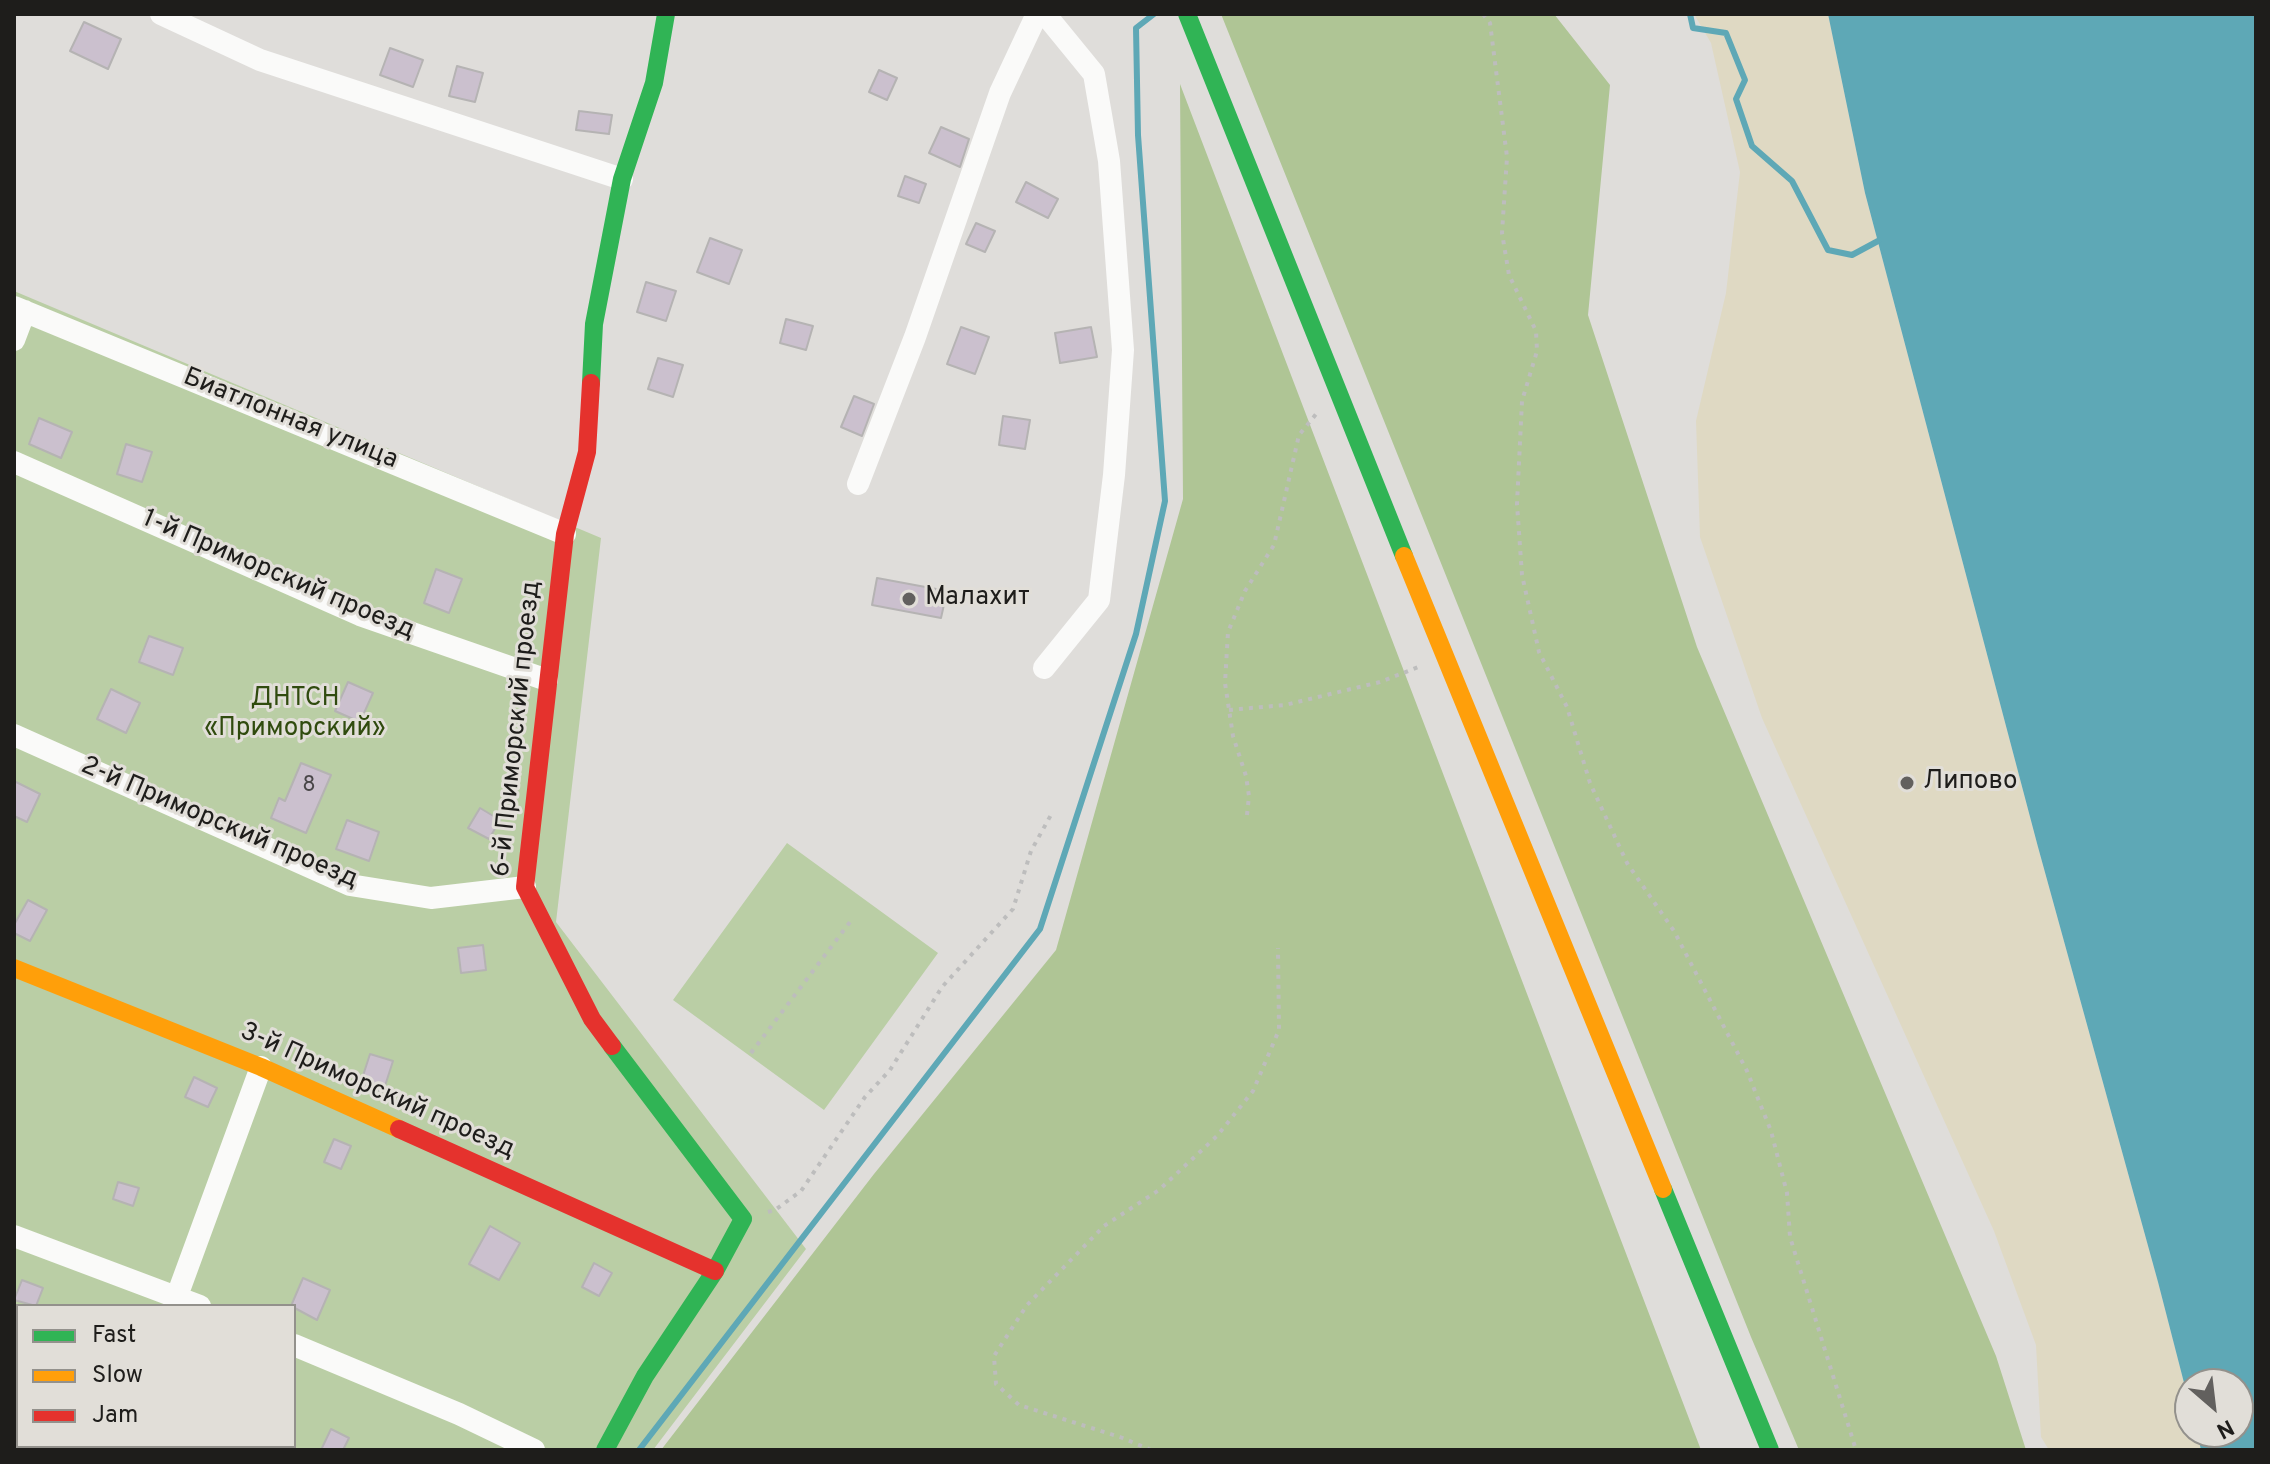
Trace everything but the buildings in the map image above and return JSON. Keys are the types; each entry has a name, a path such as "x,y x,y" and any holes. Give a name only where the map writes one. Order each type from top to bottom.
{"street":[{"path":"161,14 260,60 622,179"},
{"name":"6-й Приморский проезд","path":"666,14 654,83 622,179 594,324 587,452 565,534 525,887 592,1019 743,1219"},
{"path":"858,484 915,337 1000,93 1037,14"},
{"path":"1044,668 1099,600 1114,475 1123,350 1109,161 1094,74 1045,14"},
{"path":"1187,14 1336,389 1770,1450"},
{"path":"14,340 20,309"},
{"name":"Биатлонная улица","path":"20,309 565,534"},
{"name":"1-й Приморский проезд","path":"14,462 360,615 547,680"},
{"name":"2-й Приморский проезд","path":"14,735 350,885 431,898 525,887"},
{"name":"3-й Приморский проезд","path":"14,968 261,1067 715,1271"},
{"path":"177,1296 261,1067"},
{"path":"605,1450 645,1376 715,1271 743,1219"},
{"path":"14,1236 195,1304"},
{"path":"296,1346 459,1414 534,1450"}],"path":[{"path":"1483,14 1490,23 1507,157 1502,233 1509,275 1536,331 1537,351 1522,401 1517,504 1522,575 1539,652 1567,707 1590,783 1627,863 1674,931 1747,1071 1771,1131 1787,1193 1790,1237 1856,1450"},
{"path":"1247,815 1249,796 1246,776 1233,736 1225,683 1228,632 1245,591 1274,545 1299,435 1336,389"},
{"path":"1229,710 1285,705 1366,685 1446,657"},
{"path":"743,1219 775,1210 801,1191 865,1097 890,1070 942,987 1013,909 1031,851 1052,813"},
{"path":"751,1053 853,918"},
{"path":"1151,1450 1019,1405 996,1384 994,1356 1027,1305 1093,1237 1104,1226 1159,1190 1217,1136 1253,1091 1279,1030 1278,948"}],"green space":[{"path":"1221,14 1554,14 1610,85 1588,315 1697,647 1996,1356 2026,1450 1799,1450"},
{"path":"1180,84 1701,1450 661,1450 874,1174 1056,950 1183,499"},
{"name":"ДНТСН «Приморский»","path":"14,291 601,538 556,922 806,1249 653,1450 14,1450"},
{"path":"787,843 938,953 824,1110 673,1000"}],"sand":[{"name":"Липово","path":"1694,14 1828,14 1865,193 2180,1368 2174,1368 2174,1448 2201,1450 2049,1450 2041,1437 2036,1345 1994,1231 1762,718 1700,537 1696,421 1726,293 1740,172 1711,43"}],"water":[{"path":"1828,14 2256,14 2256,1450 2201,1450 2254,1448 2254,1368 2180,1368 1865,193"}],"waterway":[{"path":"639,1450 1040,929 1136,634 1165,501 1138,135 1136,28 1154,14"},
{"path":"1690,14 1693,28 1726,33 1745,80 1736,99 1752,146 1792,181 1828,250 1852,255 1878,241"}],"traffic: fast":[{"path":"591,383 594,324 622,179 654,83 666,14"},
{"path":"1187,14 1404,556"},
{"path":"605,1450 645,1376 715,1271 743,1219 612,1046"},
{"path":"1663,1189 1770,1450"}],"traffic: slow":[{"path":"1404,556 1663,1189"},
{"path":"14,968 261,1067 399,1129"}],"traffic: jam":[{"path":"591,383 587,452 565,534 525,887 592,1019 612,1046"},
{"path":"399,1129 715,1271"}],"place":[{"name":"Малахит","path":"909,599"},
{"name":"Липово","path":"1907,783"}]}
